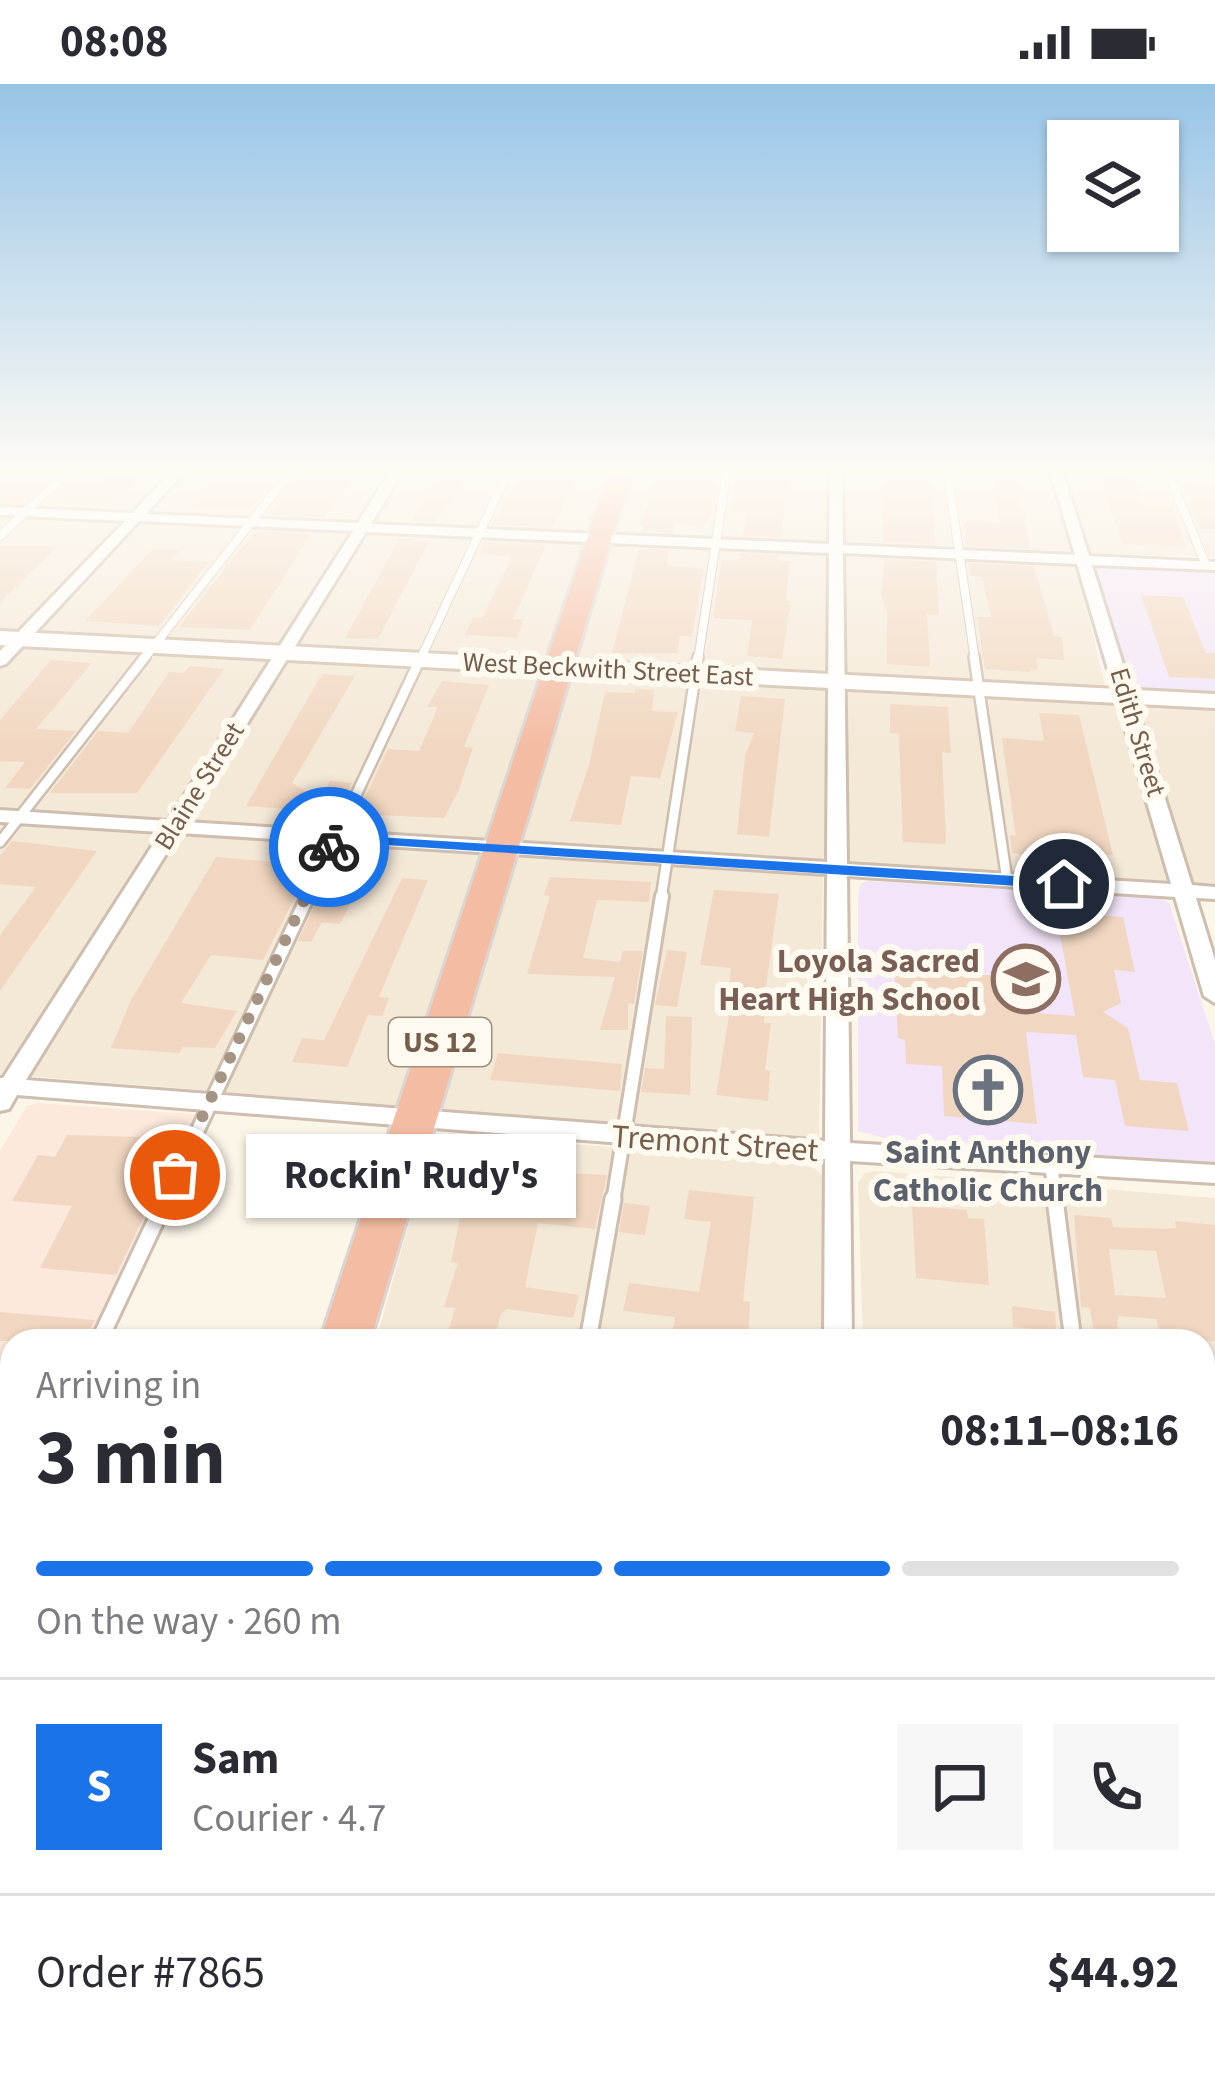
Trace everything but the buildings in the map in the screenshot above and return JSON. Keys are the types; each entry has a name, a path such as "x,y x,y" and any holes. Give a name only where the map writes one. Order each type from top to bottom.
{"highway":[{"name":"US 12","path":"349,1329 588,563"}],"street":[{"path":"0,661 10,638 86,563"},
{"name":"Blaine Street","path":"4,1092 341,563"},
{"path":"837,563 838,1329"},
{"name":"Edith Street","path":"1088,563 1215,996"},
{"path":"1146,563 1211,565"},
{"name":"West Beckwith Street East","path":"10,638 1215,701"},
{"path":"10,816 1215,893"},
{"name":"Tremont Street","path":"4,1092 209,1102 835,1151 1215,1174"}],"lane":[{"path":"0,842 10,816 219,563"},
{"path":"105,1329 466,563"},
{"path":"590,1329 714,563"},
{"path":"961,563 1007,880"},
{"path":"1051,1164 1072,1329"}],"shaded area":[{"path":"0,563 1076,563 1109,703 1215,709 1215,885 823,861 819,1139 0,1074"},
{"path":"1088,563 1215,566 1215,700 1127,695"},
{"name":"Loyola Sacred Heart High School","path":"860,884 1157,897 1169,903 1215,1044 1215,1166 896,1141 858,1131 858,900"},
{"path":"39,1103 203,1115 105,1329 0,1329 0,1151 27,1106"},
{"path":"452,1134 803,1163 822,1175 823,1329 379,1329 431,1145"},
{"path":"865,1173 1215,1198 1215,1329 863,1329 858,1182"}],"way so far":[{"path":"175,1175 329,847"}],"place":[{"name":"Loyola Sacred Heart High School","path":"1026,979"},
{"name":"Saint Anthony Catholic Church","path":"988,1090"},
{"name":"Rockin' Rudy's","path":"175,1175"}],"route":[{"path":"329,847 334,837 1064,884"}]}
